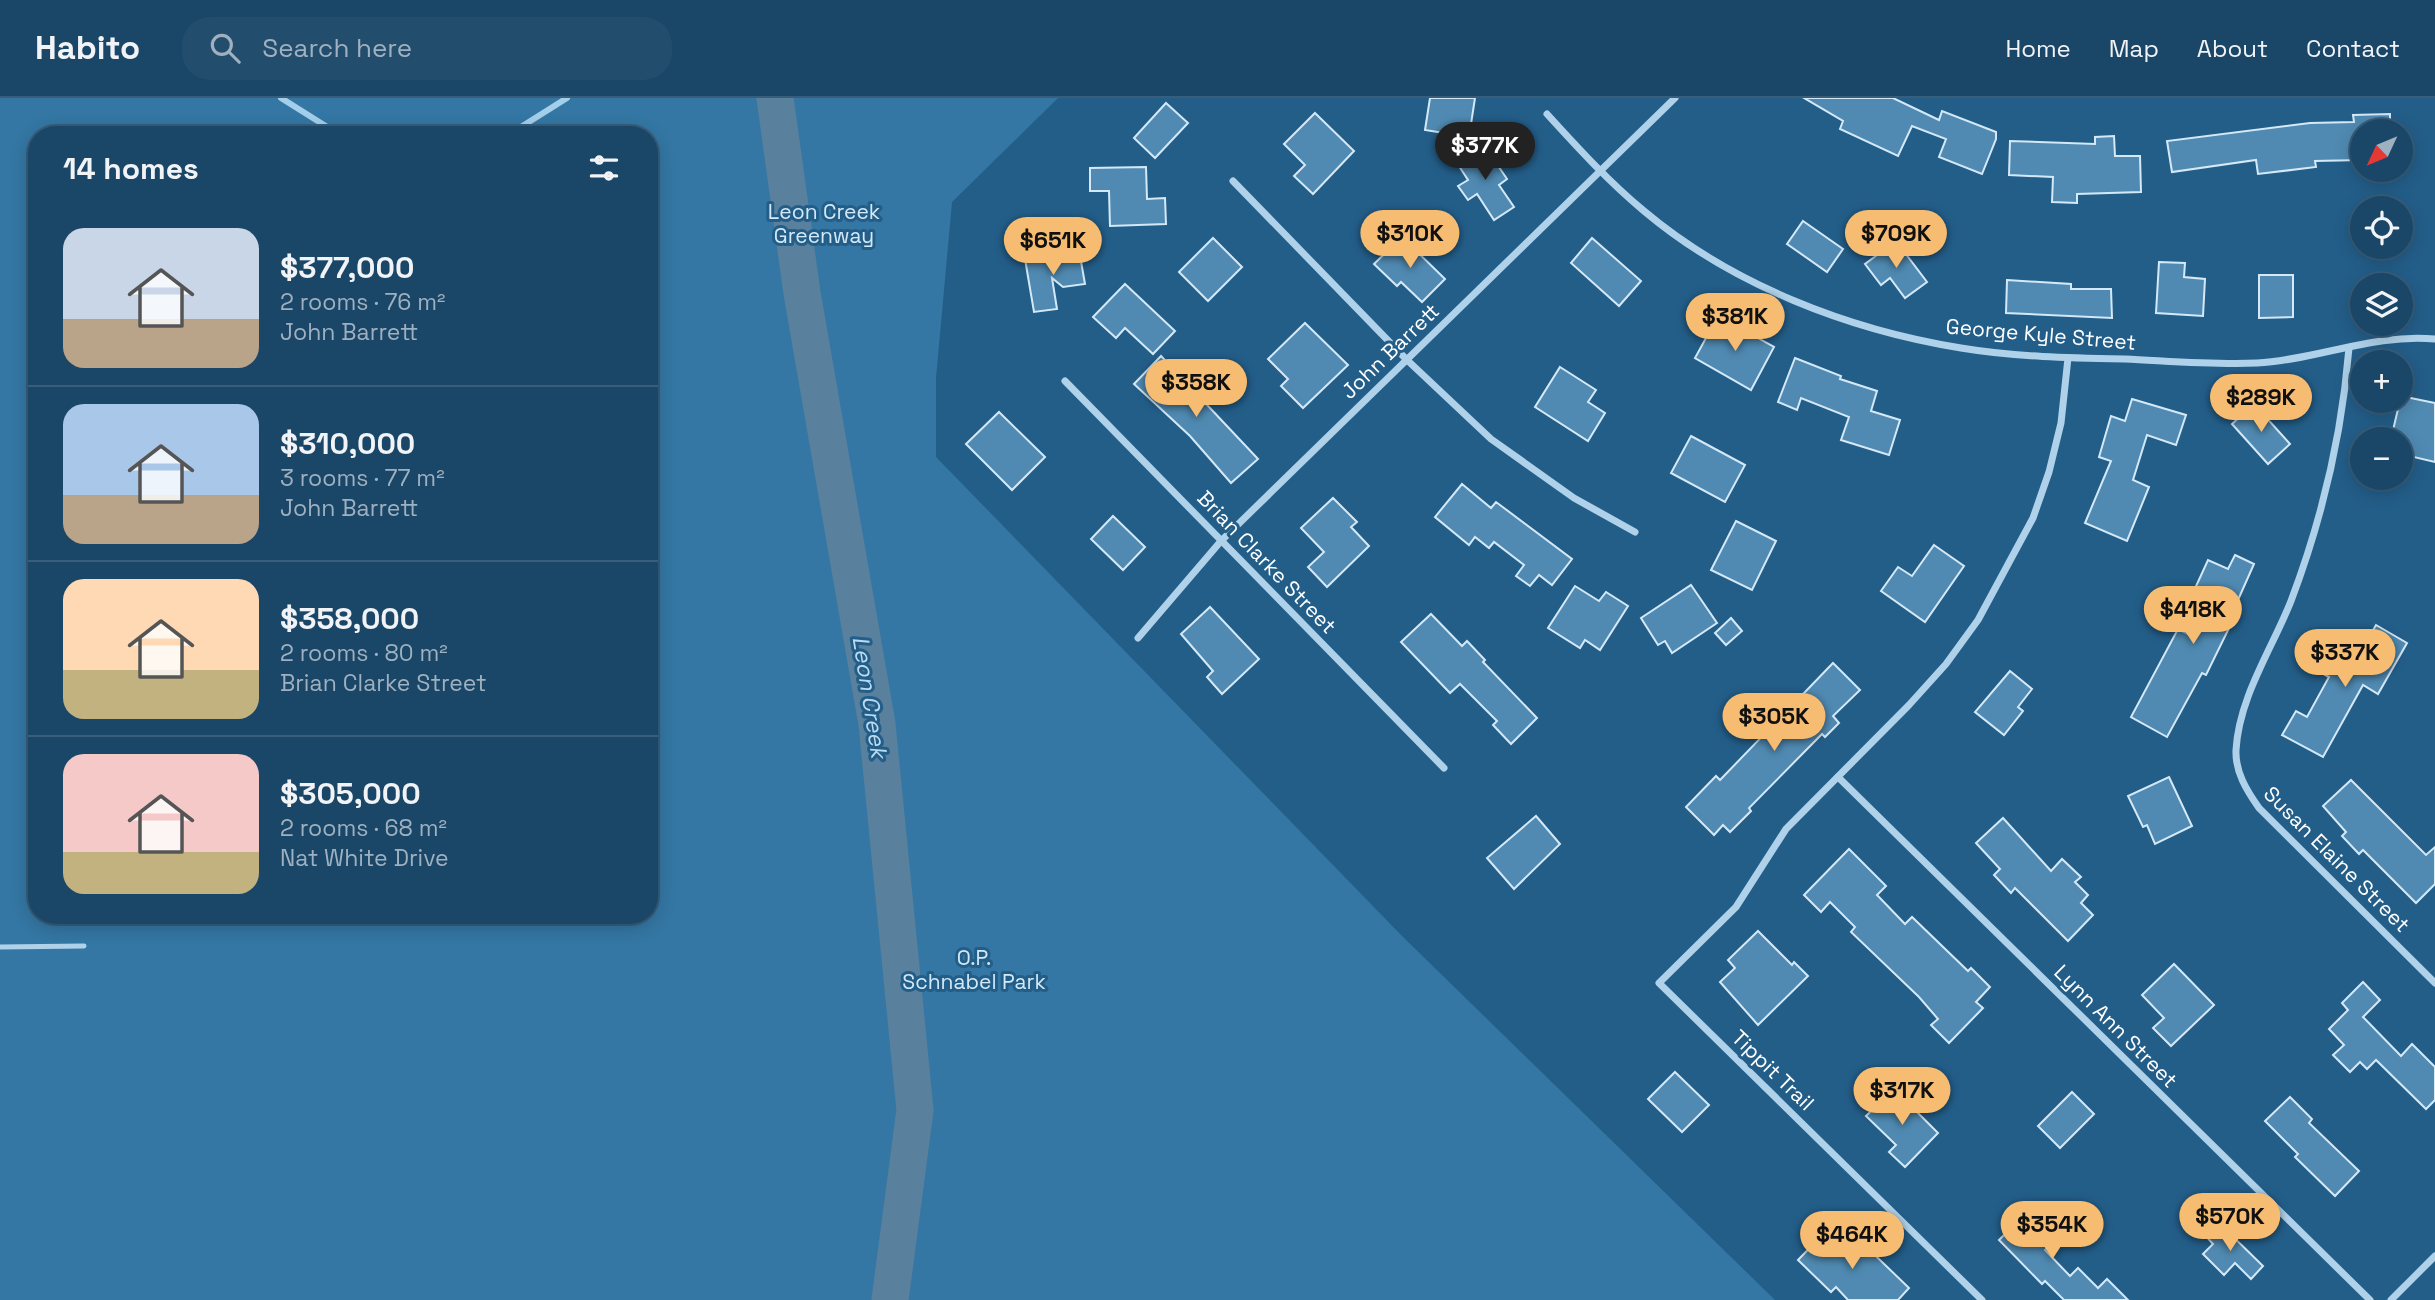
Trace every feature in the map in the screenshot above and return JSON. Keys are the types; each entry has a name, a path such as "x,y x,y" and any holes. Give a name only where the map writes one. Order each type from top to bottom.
{"street":[{"name":"John Barrett","path":"1138,638 1221,541 1675,98"},
{"name":"George Kyle Street","path":"1547,114 1600,171 1645,212 1698,250 1762,286 1826,313 1893,334 1962,348 2068,358 2255,363 2291,360 2349,348 2435,339"},
{"path":"1233,181 1406,359 1491,439 1574,498 1635,532"},
{"name":"Susan Elaine Street","path":"2349,348 2346,393 2333,460 2311,547 2282,623 2244,706 2236,751 2245,789 2259,808 2435,983"},
{"path":"1838,777 1946,664 1978,620 2006,573 2032,518 2049,472 2061,423 2068,358"},
{"name":"Brian Clarke Street","path":"1065,381 1444,768"},
{"name":"Tippit Trail","path":"1838,777 1786,829 1736,907 1659,984 1982,1300"},
{"name":"Lynn Ann Street","path":"1838,777 2370,1300"},
{"path":"2391,1300 2435,1256"}],"lane":[{"path":"0,947 84,946"}],"green space":[{"name":"O.P. Schnabel Park","path":"0,98 1058,98 952,202 936,378 936,457 1402,936 1775,1300 0,1300"}],"building":[{"path":"1430,98 1475,98 1469,137 1425,130"},
{"path":"1804,98 1893,98 1939,120 1942,111 1996,132 1996,139 1982,174 1939,157 1946,139 1912,126 1898,156 1840,129 1843,121"},
{"path":"1166,103 1188,123 1155,158 1134,138"},
{"path":"1315,113 1354,151 1313,194 1294,176 1305,165 1284,144"},
{"path":"2390,114 2390,119 2354,119 2353,115"},
{"path":"2350,122 2350,160 2315,161 2316,167 2258,174 2256,160 2172,172 2167,141 2310,123"},
{"path":"2114,136 2115,156 2140,156 2141,192 2077,194 2077,203 2052,202 2053,177 2009,175 2010,141 2095,144 2095,137"},
{"path":"1484,145 1507,179 1499,185 1514,207 1494,220 1477,194 1468,200 1458,186 1468,180 1457,163"},
{"path":"1146,167 1147,199 1165,198 1166,224 1110,226 1109,191 1090,191 1090,168"},
{"path":"1803,221 1843,249 1827,272 1787,244"},
{"path":"1402,237 1445,279 1422,302 1401,282 1397,286 1374,264"},
{"path":"1213,238 1242,267 1208,301 1179,272"},
{"path":"1592,238 1641,281 1619,306 1571,263"},
{"path":"1896,241 1927,282 1905,298 1890,278 1881,285 1865,264"},
{"path":"1079,250 1085,284 1063,287 1052,278 1057,309 1034,312 1025,259"},
{"path":"2159,262 2185,263 2184,277 2205,279 2203,316 2156,313"},
{"path":"2259,275 2293,275 2293,317 2259,318"},
{"path":"2007,280 2071,284 2071,289 2111,289 2112,318 2006,313"},
{"path":"1125,284 1175,331 1153,354 1125,328 1116,338 1093,317"},
{"path":"1718,316 1774,347 1751,390 1695,358"},
{"path":"1305,323 1348,365 1303,408 1281,386 1288,379 1268,359"},
{"path":"1161,356 1258,459 1231,483 1190,436 1134,384"},
{"path":"1795,358 1841,376 1840,379 1877,391 1871,411 1900,420 1889,455 1841,440 1849,417 1801,398 1797,410 1778,402"},
{"path":"1560,367 1596,390 1588,402 1605,413 1588,441 1535,407"},
{"path":"2413,398 2435,403 2435,462 2413,457 2413,427 2394,427 2397,413 2413,413"},
{"path":"2132,399 2186,415 2176,445 2147,435 2133,480 2149,487 2127,541 2085,523 2111,461 2099,457 2111,416 2125,421"},
{"path":"2254,404 2290,444 2268,464 2232,424"},
{"path":"999,412 1045,457 1012,490 966,444"},
{"path":"1691,436 1745,465 1725,502 1671,473"},
{"path":"1462,484 1491,508 1496,502 1572,559 1552,585 1539,575 1530,586 1516,576 1524,565 1494,542 1489,548 1475,537 1469,545 1435,517"},
{"path":"1333,498 1357,522 1351,527 1369,546 1327,587 1308,567 1324,552 1301,528"},
{"path":"1113,516 1145,547 1123,570 1091,539"},
{"path":"1736,521 1776,541 1752,590 1711,570"},
{"path":"1934,545 1964,566 1925,622 1881,591 1898,567 1912,576"},
{"path":"2235,555 2254,564 2230,618 2233,620 2206,675 2202,673 2167,737 2131,717 2178,629 2188,634 2205,601 2192,595 2208,560 2228,569"},
{"path":"1691,585 1717,623 1672,653 1665,641 1658,645 1641,618"},
{"path":"1575,586 1599,601 1606,592 1628,606 1600,650 1585,640 1580,648 1548,628"},
{"path":"1210,607 1259,659 1222,694 1207,677 1213,671 1181,634"},
{"path":"1431,614 1462,646 1467,641 1485,660 1483,662 1537,718 1511,744 1493,725 1497,721 1460,684 1450,693 1401,642"},
{"path":"1731,618 1742,631 1726,645 1715,633"},
{"path":"2376,625 2407,643 2378,694 2363,685 2323,757 2282,735 2296,711 2307,717 2329,677 2318,671 2332,646 2356,660"},
{"path":"1833,663 1860,690 1833,716 1839,723 1825,737 1822,734 1749,808 1751,811 1730,832 1723,825 1714,835 1686,807 1716,776 1720,780"},
{"path":"2010,671 2032,689 2018,707 2023,711 2004,735 1975,712"},
{"path":"2169,777 2192,826 2155,844 2147,825 2143,827 2128,796"},
{"path":"2351,780 2426,855 2435,847 2435,884 2416,903 2363,850 2359,854 2342,836 2346,832 2323,806"},
{"path":"1536,816 1560,844 1514,889 1487,858"},
{"path":"2003,818 2051,871 2062,859 2081,877 2075,882 2088,895 2081,903 2093,915 2068,941 2015,888 2011,893 1994,875 2000,869 1976,843"},
{"path":"1849,849 1886,886 1877,895 1905,924 1912,917 1968,971 1971,968 1990,987 1976,1002 1983,1008 1949,1043 1931,1025 1938,1019 1919,997 1851,932 1855,927 1830,902 1821,912 1804,895"},
{"path":"1758,931 1792,965 1794,962 1808,976 1758,1025 1720,982 1735,968 1728,960"},
{"path":"2174,964 2214,1005 2171,1046 2153,1028 2164,1018 2142,995"},
{"path":"2363,982 2380,1000 2363,1017 2401,1056 2412,1044 2435,1067 2435,1100 2426,1109 2376,1060 2367,1069 2360,1062 2350,1072 2333,1055 2344,1045 2329,1029 2348,1010 2342,1003"},
{"path":"1675,1072 1709,1105 1682,1132 1648,1099"},
{"path":"1894,1089 1938,1133 1905,1167 1889,1152 1896,1145 1866,1116"},
{"path":"2072,1092 2094,1114 2060,1148 2038,1126"},
{"path":"2290,1097 2312,1119 2309,1123 2359,1171 2335,1196 2295,1157 2298,1154 2265,1121"},
{"path":"2032,1207 2060,1235 2045,1250 2070,1276 2078,1268 2098,1288 2107,1279 2128,1300 2064,1300 2045,1281 2042,1284 1999,1240"},
{"path":"2218,1222 2263,1266 2251,1279 2235,1263 2224,1275 2203,1254 2213,1244 2205,1235"},
{"path":"1852,1233 1909,1288 1898,1300 1848,1300 1836,1287 1831,1292 1798,1260 1823,1234 1837,1248"}],"waterway":[{"path":"281,98 326,126"},
{"path":"523,126 567,98"},
{"name":"Leon Creek","path":"775,98 802,293 877,724 915,1110 890,1300"}],"park label":[{"name":"Leon Creek Greenway","path":"824,223"}]}
